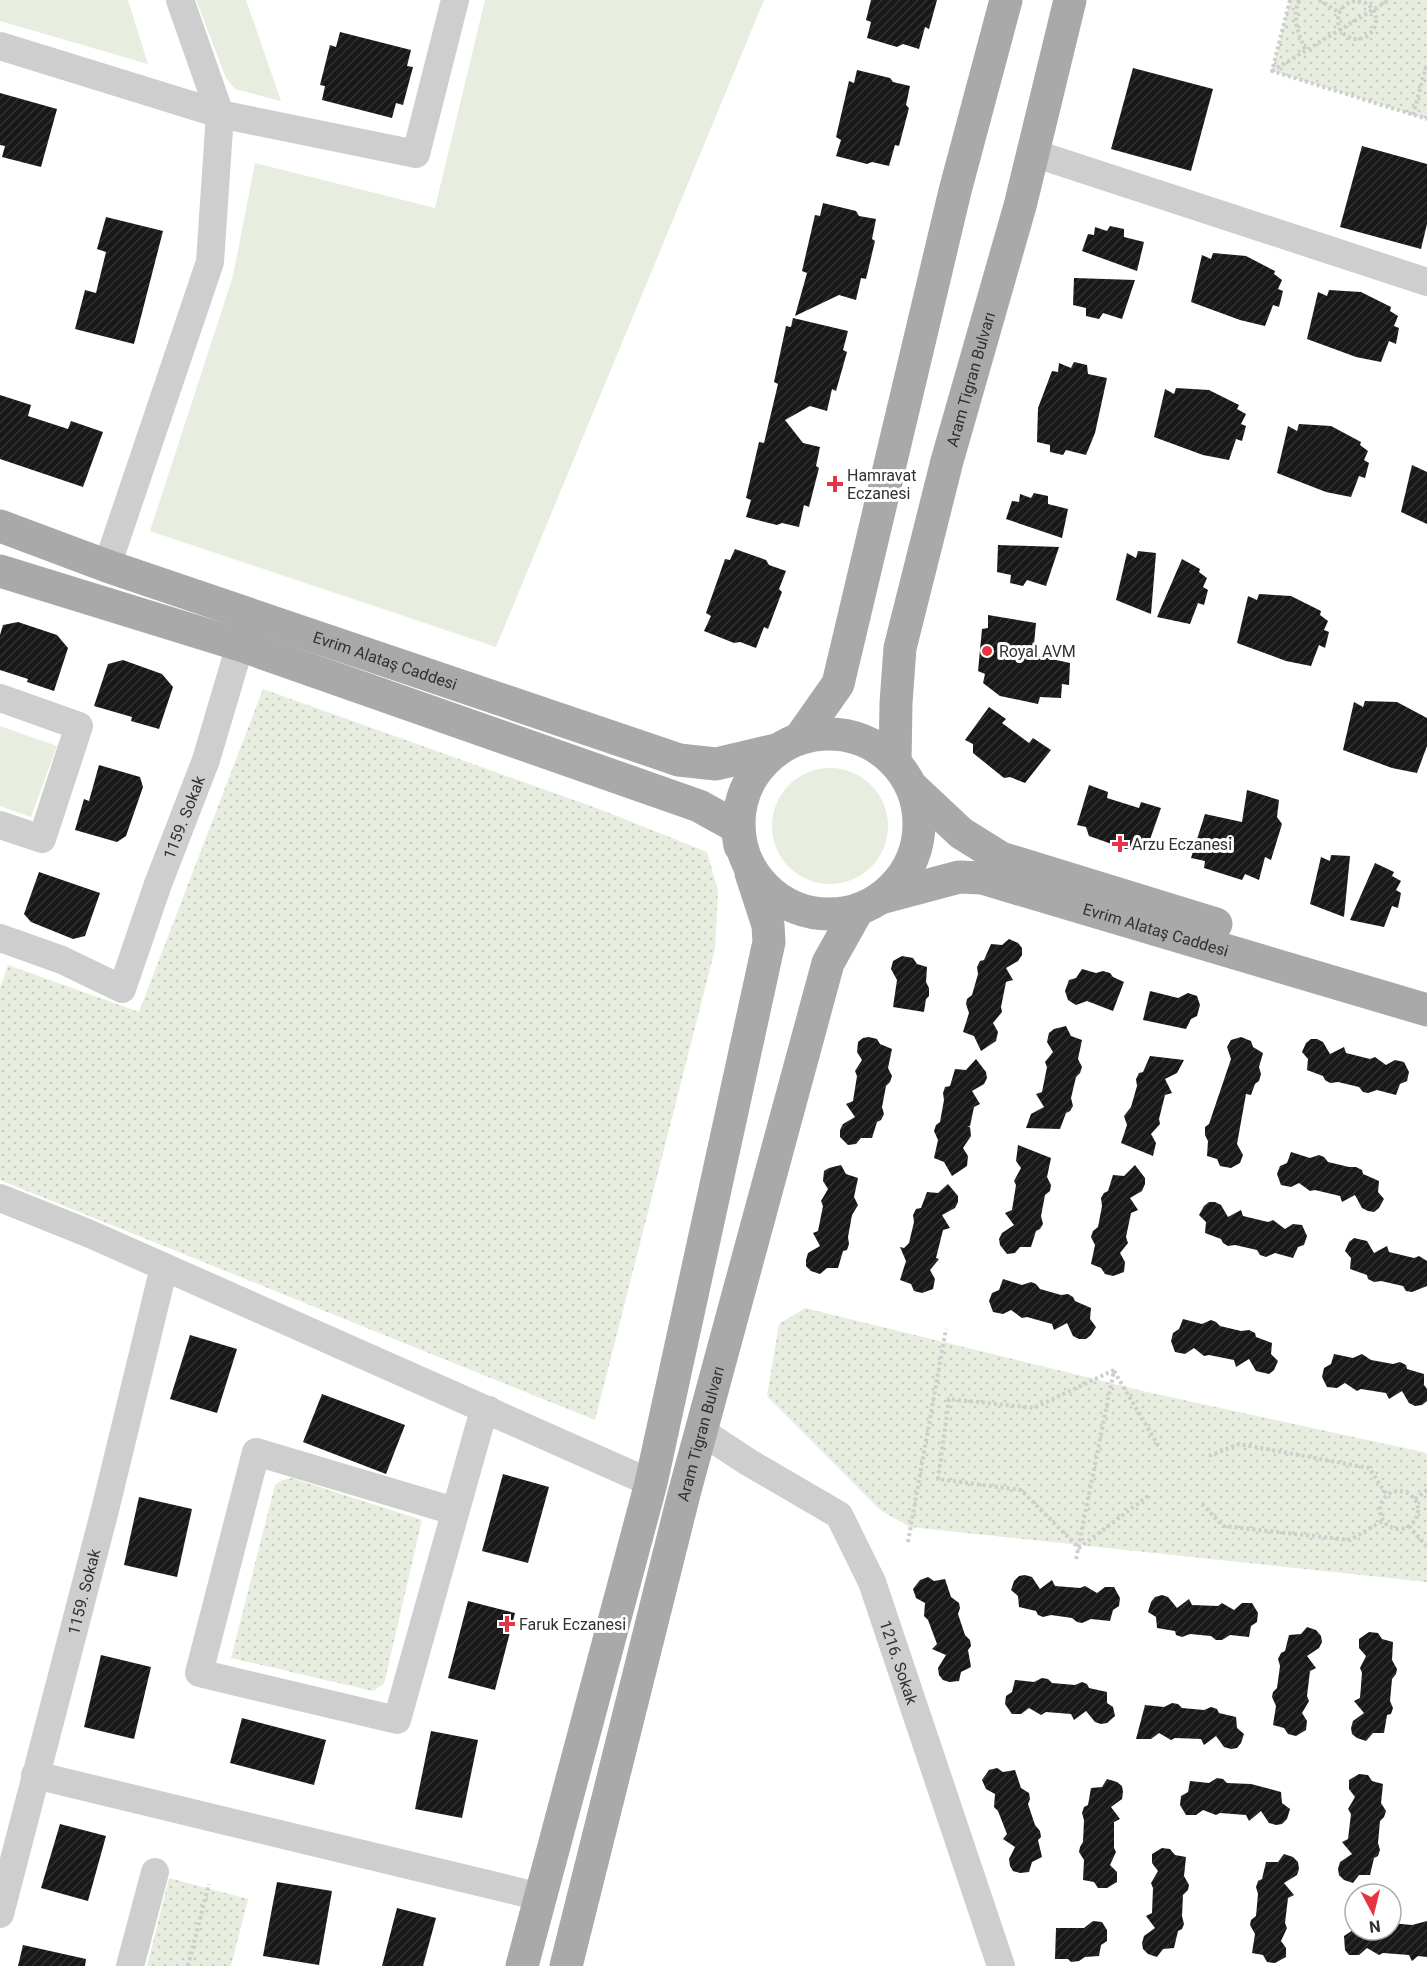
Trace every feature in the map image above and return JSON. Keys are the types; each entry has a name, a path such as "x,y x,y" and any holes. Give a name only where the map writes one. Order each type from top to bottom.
{"main road":[{"path":"788,744 825,734 851,736 875,746 903,775 920,817 917,847 905,874 871,904 827,915 798,910 771,896 746,860 737,819 743,793 756,769 788,744 838,684 955,191 1006,0"},
{"name":"Aram Tigran Bulvarı","path":"903,775 896,703 900,648 947,461 1020,206 1070,0"},
{"name":"Evrim Alataş Caddesi","path":"0,526 107,566 679,760 716,764 788,744"},
{"path":"0,571 240,645 699,806 737,826 768,925 769,942 651,1483 522,1966"},
{"name":"Evrim Alataş Caddesi","path":"903,775 961,833 1001,858 1427,988"},
{"name":"Evrim Alataş Caddesi","path":"871,904 959,877 982,878 1427,1010"},
{"name":"Aram Tigran Bulvarı","path":"566,1966 701,1431 828,963 871,904"}],"street":[{"path":"107,566 210,262 220,114 180,0"},
{"path":"0,46 220,114 416,154 455,0"},
{"path":"1033,153 1427,282"},
{"name":"1159. Sokak","path":"0,938 62,960 122,989 158,884 206,760 240,645"},
{"path":"0,698 79,726 42,839 0,825"},
{"path":"0,1198 90,1234 651,1483"},
{"name":"1159. Sokak","path":"0,1914 104,1517 164,1267"},
{"path":"454,1511 256,1452 199,1673 397,1720 454,1511 480,1424 489,1410"},
{"name":"1216. Sokak","path":"701,1431 839,1515 872,1582 1001,1966"},
{"path":"35,1775 541,1897"},
{"path":"130,1966 155,1872"}],"path":[{"path":"1272,71 1290,0"},
{"path":"1299,0 1296,8 1296,30 1306,51"},
{"path":"1319,0 1340,13"},
{"path":"1272,71 1389,0"},
{"path":"1358,1 1364,2 1373,10 1375,27 1367,36 1355,39 1345,34 1339,24 1340,13 1347,4 1358,1"},
{"path":"1413,115 1427,63"},
{"path":"1272,71 1427,119"},
{"path":"908,1542 946,1329"},
{"path":"1114,1370 1159,1448"},
{"path":"1076,1559 1114,1370"},
{"path":"1079,1548 1021,1490 938,1479 949,1400 1034,1408 1114,1370"},
{"path":"1209,1456 1239,1444 1369,1468 1388,1495"},
{"path":"1399,1490 1405,1491 1415,1499 1419,1510 1410,1526 1391,1527 1384,1521 1380,1511 1388,1495 1399,1490"},
{"path":"1415,1499 1427,1491"},
{"path":"1079,1548 1148,1496"},
{"path":"1202,1504 1223,1526 1350,1540 1384,1521"},
{"path":"1410,1526 1427,1547"},
{"path":"188,1966 209,1884"}],"shaded area":[{"path":"0,0 128,0 148,64 0,21"},
{"path":"196,0 246,0 281,101 235,89 226,78"},
{"path":"485,0 764,0 496,647 150,531 233,276 255,163 435,208"},
{"path":"1290,0 1427,0 1427,119 1272,71"},
{"path":"263,689 599,809 707,852 718,891 715,949 595,1420 0,1180 0,988 8,965 139,1012"},
{"path":"0,726 57,746 31,817 0,806"},
{"path":"830,768 852,772 871,785 884,804 888,826 884,848 871,867 852,880 830,884 808,880 789,867 776,848 772,826 776,804 789,785 808,772"},
{"path":"805,1308 1147,1392 1427,1453 1427,1582 910,1527 880,1510 767,1396 779,1324"},
{"path":"292,1478 422,1520 384,1684 373,1691 231,1658 275,1485 282,1480"},
{"path":"169,1878 248,1899 231,1966 147,1966"}],"building":[{"path":"871,0 937,0 929,29 925,27 919,49 903,44 897,47 867,38 871,22 866,20"},
{"path":"340,32 411,50 407,66 413,67 403,105 396,103 392,118 322,100 325,86 320,85 330,45 336,47"},
{"path":"1133,68 1213,89 1191,171 1111,149"},
{"path":"857,70 890,78 893,82 910,86 906,105 909,108 899,146 895,145 889,166 872,162 867,164 836,156 841,140 836,137 849,81 854,83"},
{"path":"0,93 57,109 41,167 2,157 5,146 0,145"},
{"path":"1362,146 1427,164 1427,224 1421,249 1340,227"},
{"path":"823,203 856,211 859,216 876,219 872,239 875,241 866,279 861,278 856,300 839,295 795,316 807,273 802,271 815,215 820,216"},
{"path":"106,217 163,231 134,344 75,329 85,290 96,293 106,252 97,249"},
{"path":"1110,226 1124,229 1124,237 1144,242 1137,271 1082,251 1088,234 1094,235 1095,227 1107,231"},
{"path":"1213,253 1246,256 1275,271 1274,274 1282,280 1278,289 1283,291 1279,307 1273,305 1265,326 1240,320 1191,302 1202,255 1211,259"},
{"path":"1074,278 1135,280 1122,319 1103,313 1099,319 1086,316 1086,308 1073,305"},
{"path":"1329,290 1361,292 1391,307 1390,311 1398,316 1394,326 1399,328 1396,344 1389,341 1381,362 1356,357 1307,339 1318,292 1327,296"},
{"path":"793,318 848,331 843,350 847,352 836,391 832,389 827,411 810,406 785,420 803,443 820,447 816,466 819,468 809,507 804,505 799,527 782,523 777,525 746,517 751,500 746,498 759,442 764,443 778,384 774,382 786,326 791,327"},
{"path":"1074,362 1087,365 1088,374 1107,378 1095,433 1086,455 1066,450 1063,455 1050,452 1050,445 1037,442 1038,408 1052,371 1058,372 1059,363 1071,368"},
{"path":"1176,388 1209,390 1239,405 1237,409 1246,414 1241,424 1246,426 1242,441 1236,439 1229,460 1203,455 1154,437 1165,389 1174,394"},
{"path":"0,395 31,405 28,416 68,429 71,421 103,432 83,487 0,459"},
{"path":"1299,424 1331,426 1361,442 1360,445 1368,451 1364,460 1369,463 1365,478 1359,476 1351,497 1326,492 1277,473 1288,426 1297,431"},
{"path":"1412,465 1427,472 1427,524 1401,512"},
{"path":"1034,493 1048,496 1048,504 1068,509 1062,538 1006,519 1012,501 1019,502 1020,494 1031,498"},
{"path":"998,545 1059,547 1046,586 1027,580 1023,586 1010,583 1011,575 997,572"},
{"path":"735,549 766,560 769,565 786,571 779,589 782,592 768,629 764,627 756,648 740,642 734,643 704,631 711,616 706,613 725,559 730,560"},
{"path":"1138,551 1156,553 1151,614 1116,600 1127,553 1136,558"},
{"path":"1182,559 1200,569 1199,572 1207,578 1203,587 1208,590 1204,605 1198,603 1190,624 1157,617"},
{"path":"1259,594 1291,596 1321,611 1320,615 1328,621 1324,630 1329,632 1325,648 1319,645 1311,666 1286,661 1237,643 1248,596 1257,600"},
{"path":"988,615 1036,623 1033,655 1070,663 1069,685 1062,684 1061,698 1040,697 1038,704 1000,696 983,683 985,674 978,671 982,629 988,628"},
{"path":"18,622 57,635 68,648 54,691 0,670 0,635 3,625"},
{"path":"123,660 162,674 173,687 159,729 131,721 132,717 94,706 108,664"},
{"path":"1365,701 1397,702 1427,718 1427,746 1417,773 1392,768 1343,750 1354,702 1363,707"},
{"path":"989,707 1006,719 1002,723 1029,743 1033,738 1051,750 1025,783 1010,777 1004,778 973,753 973,744 965,740"},
{"path":"99,765 140,777 143,787 126,836 117,842 75,830 84,799 89,801"},
{"path":"1089,785 1108,792 1107,798 1139,808 1141,802 1161,808 1147,848 1126,849 1089,836 1086,827 1077,825"},
{"path":"1247,790 1279,800 1277,817 1282,824 1271,860 1265,857 1259,880 1245,874 1242,880 1204,868 1205,861 1191,858 1205,814 1242,822"},
{"path":"1331,855 1350,856 1344,917 1310,904 1321,857 1330,861"},
{"path":"1375,863 1394,872 1392,876 1401,881 1396,890 1401,893 1398,908 1392,906 1384,927 1350,920"},
{"path":"39,872 100,893 85,936 73,939 31,922 24,914"},
{"path":"1009,939 1018,943 1022,948 1022,955 1018,961 1006,968 1013,980 1006,982 1002,1012 993,1023 998,1032 996,1041 981,1051 974,1036 963,1032 969,1013 967,999 972,995 978,974 977,967 980,961 984,960 991,944 1002,945"},
{"path":"902,956 913,958 917,964 927,967 926,982 929,996 926,999 924,1012 893,1007 897,980 891,969 893,961"},
{"path":"1082,969 1096,973 1103,971 1110,973 1124,982 1113,1011 1087,1001 1076,1005 1068,1000 1065,991 1069,980 1076,978"},
{"path":"1150,991 1178,998 1188,993 1197,996 1200,1005 1197,1016 1191,1019 1186,1029 1143,1020"},
{"path":"1066,1026 1071,1036 1082,1040 1078,1059 1082,1067 1076,1077 1071,1098 1073,1106 1066,1113 1060,1129 1026,1128 1031,1114 1044,1107 1036,1094 1042,1092 1047,1067 1045,1062 1053,1052 1047,1042 1049,1033"},
{"path":"869,1037 877,1039 880,1044 892,1049 888,1068 892,1076 886,1086 882,1107 884,1114 877,1122 872,1138 861,1138 856,1144 848,1145 840,1137 840,1130 843,1124 855,1117 846,1104 853,1101 857,1076 855,1071 862,1060 857,1052 858,1042"},
{"path":"1241,1037 1251,1041 1253,1047 1263,1053 1259,1067 1261,1074 1259,1081 1255,1084 1251,1095 1246,1094 1237,1144 1243,1155 1240,1163 1231,1168 1220,1166 1217,1159 1207,1156 1208,1141 1205,1127 1209,1124 1231,1059 1227,1047 1231,1040"},
{"path":"1311,1039 1323,1042 1330,1054 1344,1047 1346,1053 1370,1059 1375,1057 1386,1065 1395,1060 1404,1062 1409,1072 1407,1081 1400,1084 1396,1095 1377,1090 1368,1093 1363,1092 1359,1087 1338,1082 1330,1083 1323,1076 1307,1070 1308,1059 1302,1052 1306,1043"},
{"path":"1150,1056 1184,1060 1177,1073 1165,1079 1172,1093 1165,1095 1159,1119 1160,1124 1151,1134 1156,1143 1153,1156 1121,1143 1127,1125 1124,1116 1131,1107 1137,1086 1136,1079 1139,1073 1143,1072"},
{"path":"976,1059 986,1072 987,1078 984,1084 972,1091 980,1104 974,1107 970,1126 967,1126 970,1127 971,1136 963,1148 968,1156 967,1166 952,1176 944,1162 934,1158 938,1140 934,1131 940,1122 945,1087 950,1086 955,1069 966,1070"},
{"path":"1018,1145 1051,1158 1047,1177 1051,1185 1050,1191 1045,1195 1041,1216 1043,1224 1036,1231 1031,1247 1020,1247 1015,1253 1007,1254 1000,1245 999,1239 1002,1233 1014,1225 1005,1213 1012,1210 1016,1185 1014,1181 1021,1168 1016,1161"},
{"path":"1291,1152 1310,1158 1319,1155 1328,1162 1362,1170 1363,1174 1379,1181 1378,1192 1384,1199 1379,1208 1374,1212 1362,1208 1355,1195 1342,1202 1340,1196 1315,1190 1310,1191 1299,1183 1291,1187 1281,1185 1277,1174 1280,1166 1287,1163"},
{"path":"841,1165 846,1174 858,1178 854,1197 858,1205 852,1215 849,1244 847,1250 843,1251 838,1268 827,1268 820,1274 811,1271 806,1266 806,1260 808,1253 820,1246 813,1233 818,1231 823,1206 821,1201 828,1189 823,1181 824,1171"},
{"path":"1135,1165 1145,1178 1145,1184 1142,1191 1130,1198 1138,1210 1131,1213 1126,1237 1128,1243 1120,1253 1125,1262 1124,1272 1113,1276 1105,1274 1101,1268 1091,1264 1095,1245 1091,1237 1093,1231 1098,1227 1102,1206 1101,1198 1108,1191 1113,1175 1124,1176"},
{"path":"948,1184 958,1196 958,1202 955,1208 942,1215 950,1228 943,1230 936,1258 939,1259 930,1270 935,1279 933,1289 922,1293 914,1291 911,1284 900,1280 906,1261 900,1247 904,1248 909,1243 914,1222 913,1215 916,1209 921,1208 927,1192 938,1193"},
{"path":"1209,1202 1221,1205 1228,1217 1241,1210 1243,1216 1268,1222 1273,1220 1285,1229 1293,1224 1302,1225 1307,1236 1304,1245 1298,1247 1293,1258 1275,1253 1266,1257 1260,1255 1257,1250 1235,1245 1228,1246 1221,1239 1205,1233 1206,1222 1199,1215"},
{"path":"1354,1238 1367,1241 1374,1253 1387,1246 1389,1252 1414,1258 1419,1256 1427,1261 1427,1286 1412,1292 1406,1291 1403,1286 1381,1281 1374,1282 1368,1279 1367,1275 1350,1269 1351,1258 1345,1251 1349,1242"},
{"path":"1003,1279 1022,1285 1031,1282 1040,1289 1061,1295 1068,1294 1075,1301 1091,1308 1090,1319 1096,1327 1086,1339 1079,1339 1073,1336 1067,1323 1054,1330 1052,1324 1027,1317 1022,1318 1011,1310 1003,1314 993,1312 989,1301 992,1293 999,1290"},
{"path":"1183,1319 1202,1324 1211,1320 1220,1326 1255,1333 1256,1337 1272,1343 1271,1354 1278,1361 1274,1370 1269,1374 1256,1371 1249,1359 1236,1367 1234,1360 1204,1356 1194,1348 1185,1354 1175,1352 1171,1341 1173,1333 1179,1329"},
{"path":"190,1335 237,1349 217,1413 170,1399"},
{"path":"1334,1354 1353,1358 1362,1354 1371,1360 1393,1364 1400,1362 1406,1365 1407,1369 1424,1374 1427,1401 1415,1406 1409,1403 1402,1391 1389,1399 1386,1393 1361,1389 1357,1391 1345,1383 1337,1388 1327,1387 1322,1377 1324,1368 1331,1364"},
{"path":"322,1394 405,1425 386,1474 303,1442"},
{"path":"503,1474 549,1487 528,1563 482,1551"},
{"path":"139,1497 192,1509 177,1577 124,1565"},
{"path":"1019,1576 1032,1577 1040,1589 1052,1580 1055,1586 1080,1588 1085,1586 1097,1593 1105,1587 1114,1587 1120,1598 1119,1606 1113,1610 1110,1621 1091,1619 1082,1623 1072,1618 1051,1615 1043,1617 1036,1611 1019,1607 1018,1596 1011,1590 1014,1581"},
{"path":"928,1577 934,1581 945,1579 951,1597 959,1603 958,1614 965,1635 970,1640 971,1646 968,1650 971,1667 961,1672 959,1681 949,1682 943,1680 939,1675 938,1668 946,1655 932,1649 937,1644 928,1620 924,1616 925,1603 916,1598 913,1589 920,1580"},
{"path":"1162,1595 1168,1597 1177,1608 1189,1599 1192,1605 1218,1606 1222,1603 1234,1610 1242,1603 1252,1603 1258,1613 1257,1622 1251,1626 1249,1637 1230,1635 1222,1640 1216,1640 1211,1636 1190,1634 1182,1637 1176,1635 1175,1631 1157,1628 1156,1617 1148,1612 1155,1597"},
{"path":"468,1601 515,1613 495,1690 448,1678"},
{"path":"1307,1627 1316,1630 1322,1642 1319,1648 1307,1656 1316,1668 1310,1671 1307,1696 1309,1701 1302,1713 1307,1721 1306,1730 1296,1736 1288,1734 1284,1728 1273,1725 1276,1706 1272,1697 1277,1688 1280,1666 1278,1659 1285,1651 1289,1635 1301,1634"},
{"path":"1369,1632 1378,1633 1382,1639 1393,1642 1392,1660 1397,1669 1392,1679 1390,1701 1393,1708 1391,1714 1387,1715 1384,1733 1373,1733 1366,1741 1352,1734 1351,1728 1353,1721 1364,1713 1354,1701 1360,1698 1362,1673 1360,1668 1366,1656 1359,1648 1359,1639"},
{"path":"101,1655 151,1667 134,1739 84,1727"},
{"path":"1042,1678 1052,1683 1075,1685 1082,1682 1089,1688 1107,1692 1107,1703 1113,1707 1115,1716 1107,1723 1101,1724 1095,1722 1086,1711 1074,1720 1071,1714 1046,1712 1041,1715 1029,1708 1021,1714 1012,1714 1005,1704 1006,1696 1012,1692 1015,1680 1034,1682"},
{"path":"1172,1703 1182,1708 1204,1710 1211,1707 1217,1709 1219,1713 1236,1717 1237,1728 1244,1734 1241,1743 1237,1748 1231,1749 1224,1747 1216,1736 1204,1745 1201,1739 1175,1738 1171,1740 1159,1733 1151,1739 1136,1739 1145,1705 1164,1707"},
{"path":"242,1718 326,1740 314,1785 230,1763"},
{"path":"431,1731 478,1740 462,1818 415,1809"},
{"path":"997,1768 1003,1772 1015,1770 1021,1788 1029,1793 1028,1804 1035,1825 1040,1831 1041,1837 1038,1840 1042,1857 1032,1862 1029,1872 1013,1871 1010,1866 1009,1859 1015,1847 1003,1839 1007,1834 998,1811 994,1807 995,1794 986,1789 982,1780 989,1770"},
{"path":"1359,1774 1368,1775 1372,1781 1383,1784 1381,1803 1386,1811 1380,1821 1378,1843 1380,1850 1378,1856 1374,1858 1370,1875 1359,1875 1354,1882 1344,1880 1339,1875 1338,1869 1340,1862 1352,1854 1342,1842 1348,1839 1351,1814 1348,1809 1355,1797 1349,1789 1349,1780"},
{"path":"1217,1778 1227,1783 1251,1784 1281,1792 1282,1803 1290,1809 1287,1819 1282,1824 1269,1823 1261,1811 1249,1821 1246,1815 1220,1813 1216,1815 1203,1810 1196,1815 1186,1815 1180,1805 1181,1796 1188,1792 1190,1781 1209,1783"},
{"path":"1107,1779 1122,1786 1123,1792 1122,1799 1111,1807 1120,1819 1114,1822 1116,1852 1110,1865 1117,1872 1117,1882 1107,1888 1098,1888 1094,1882 1083,1880 1084,1860 1079,1852 1083,1842 1082,1813 1084,1807 1088,1805 1091,1788 1102,1787"},
{"path":"60,1824 106,1836 88,1901 41,1888"},
{"path":"1162,1848 1170,1849 1175,1855 1186,1857 1184,1876 1189,1885 1183,1895 1184,1924 1178,1931 1174,1948 1163,1949 1157,1957 1148,1954 1143,1949 1142,1943 1144,1936 1155,1928 1146,1916 1152,1913 1153,1888 1151,1883 1158,1871 1152,1863 1152,1854"},
{"path":"1284,1854 1293,1857 1298,1862 1299,1869 1297,1875 1284,1883 1294,1895 1288,1898 1285,1923 1287,1928 1281,1941 1286,1948 1286,1957 1275,1963 1267,1962 1263,1955 1252,1953 1255,1934 1250,1925 1251,1920 1256,1916 1258,1894 1256,1887 1258,1881 1262,1879 1266,1862 1278,1862"},
{"path":"277,1882 332,1891 319,1965 263,1956"},
{"path":"397,1908 436,1918 423,1966 382,1966"},
{"path":"1093,1921 1102,1922 1107,1930 1107,1941 1101,1945 1099,1956 1085,1957 1071,1962 1068,1959 1055,1959 1056,1928 1084,1928"},
{"path":"1427,1921 1427,1957 1418,1956 1412,1961 1409,1955 1383,1953 1379,1955 1367,1948 1359,1955 1349,1955 1345,1950 1344,1942 1403,1942 1403,1924 1412,1925"},
{"path":"23,1945 86,1959 85,1966 18,1966"}],"place":[{"name":"Hamravat Eczanesi","path":"835,484"},
{"name":"Royal AVM","path":"987,651"},
{"name":"Arzu Eczanesi","path":"1120,844"},
{"name":"Faruk Eczanesi","path":"507,1624"}]}
